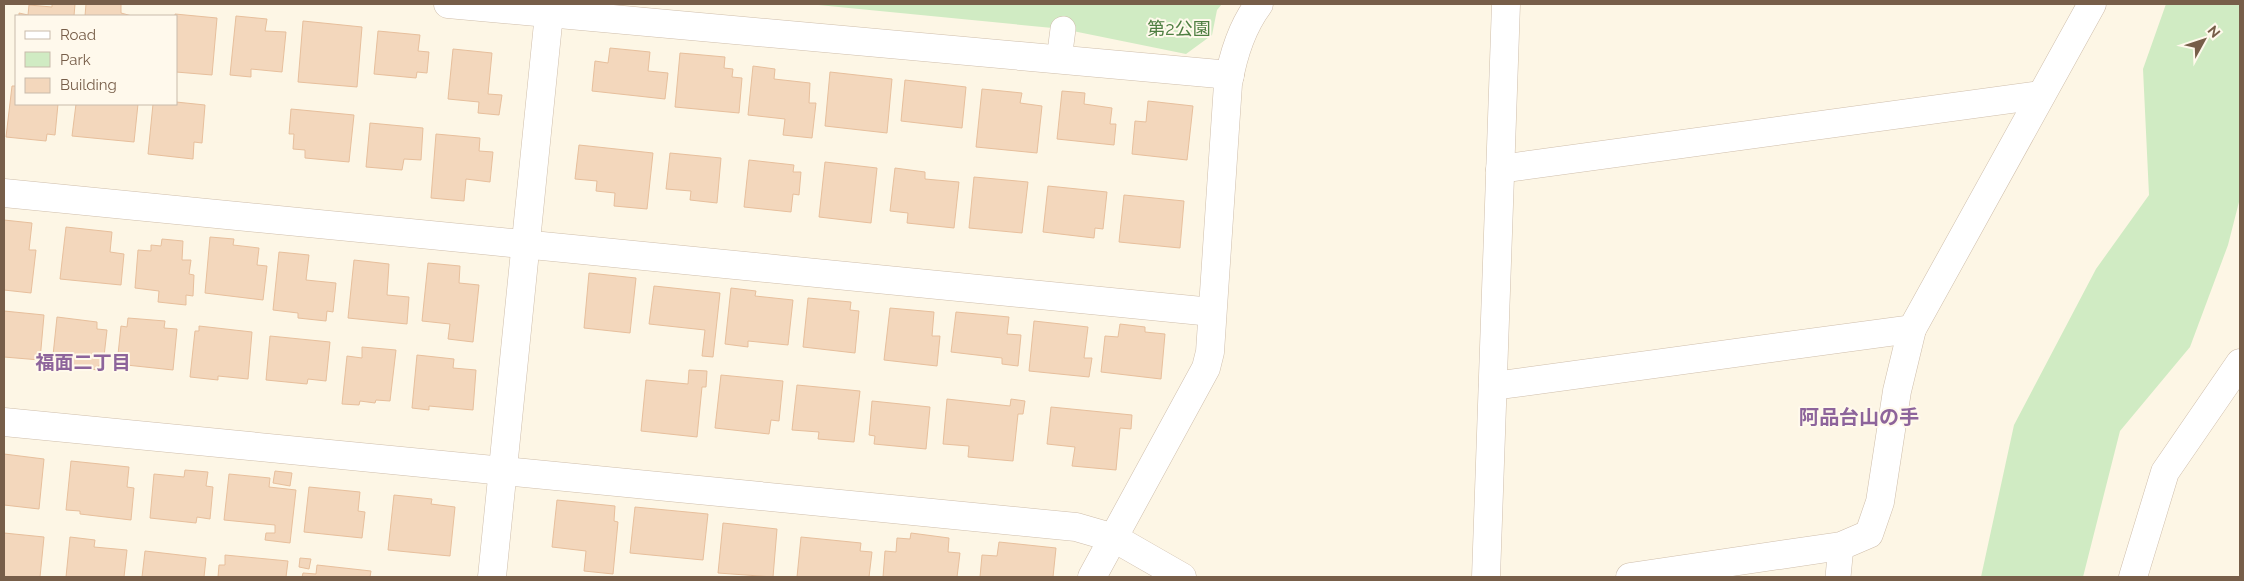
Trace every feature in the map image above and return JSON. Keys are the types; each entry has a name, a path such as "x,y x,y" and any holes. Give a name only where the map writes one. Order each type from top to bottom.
{"street":[{"path":"448,4 550,9 1059,60 1230,75"},
{"path":"1092,577 1206,368 1210,352 1230,75 1235,49 1249,17 1259,4"},
{"path":"1486,577 1506,4"},
{"path":"1630,577 1841,546 1869,534 1880,502 1897,391 1912,329 2092,4"},
{"path":"492,577 550,9"},
{"path":"1059,60 1063,29"},
{"path":"1500,169 2041,96"},
{"path":"4,193 1212,312"},
{"path":"1493,386 1912,329"},
{"path":"2133,577 2165,472 2240,363"},
{"path":"4,422 1066,526 1088,529 1114,538 1182,577"},
{"path":"1838,577 1841,546"}],"green space":[{"name":"第2公園","path":"808,4 1222,4 1217,10 1212,35 1186,54 1063,29"},
{"path":"2166,4 2240,4 2240,198 2228,245 2190,347 2120,431 2083,577 1981,577 2014,425 2096,269 2149,195 2143,69"}],"building":[{"path":"52,4 75,4 74,15 28,15 29,5 52,7"},
{"path":"86,4 121,4 121,13 128,15 85,15"},
{"path":"175,14 217,18 212,75 178,72 178,15"},
{"path":"236,16 267,19 265,31 286,32 282,72 251,69 251,77 230,75"},
{"path":"303,21 362,27 357,87 298,82"},
{"path":"378,31 420,35 418,51 429,52 427,73 417,72 416,78 374,74"},
{"path":"610,48 650,52 648,71 668,73 665,99 592,91 595,61 608,63"},
{"path":"453,49 492,53 488,94 502,95 499,115 478,113 479,102 448,99"},
{"path":"680,53 725,57 724,68 733,69 732,77 742,78 739,113 675,107"},
{"path":"753,66 775,69 774,79 810,83 809,103 816,103 812,138 783,135 785,119 748,115"},
{"path":"830,72 892,79 887,133 825,126"},
{"path":"905,80 966,87 962,128 901,121"},
{"path":"12,86 15,86 15,105 58,105 55,135 47,134 46,141 6,137"},
{"path":"982,89 1022,93 1020,103 1042,106 1037,153 976,147"},
{"path":"1062,91 1085,93 1084,104 1112,108 1110,124 1116,124 1114,145 1057,139"},
{"path":"1148,101 1193,106 1187,160 1132,154 1135,121 1146,122"},
{"path":"178,102 205,105 202,143 194,142 193,159 148,154 153,105 178,105"},
{"path":"76,105 138,105 134,142 72,136"},
{"path":"291,109 354,115 349,162 305,158 305,150 293,149 294,134 289,134"},
{"path":"370,123 423,128 421,160 404,159 402,170 366,167"},
{"path":"436,134 480,138 479,151 493,152 490,182 466,179 464,201 431,198"},
{"path":"579,145 653,153 647,209 614,206 615,193 596,191 597,181 575,179"},
{"path":"670,153 721,158 717,203 690,200 691,191 666,189"},
{"path":"749,160 794,165 793,172 801,172 799,195 793,194 791,212 744,207"},
{"path":"825,162 877,168 871,223 819,217"},
{"path":"895,168 925,172 925,179 959,182 954,228 907,223 908,213 890,211"},
{"path":"974,177 1028,182 1022,233 969,228"},
{"path":"1048,186 1107,192 1103,229 1095,228 1094,238 1043,232"},
{"path":"1124,195 1184,201 1180,248 1119,242"},
{"path":"4,220 32,223 29,250 36,250 31,293 4,290"},
{"path":"66,227 112,232 110,252 124,254 121,285 60,279"},
{"path":"210,237 234,239 233,245 259,248 257,265 267,266 263,300 205,293"},
{"path":"162,239 183,241 182,260 191,260 189,274 194,275 193,296 186,295 186,305 158,302 159,291 135,288 138,250 151,251 151,245 161,246"},
{"path":"279,252 309,255 306,280 336,283 333,312 327,311 326,321 298,318 298,313 273,310"},
{"path":"354,260 389,264 387,295 409,297 407,324 348,318"},
{"path":"428,263 460,266 459,283 479,285 473,342 448,339 450,324 422,321"},
{"path":"589,273 636,278 630,333 584,328"},
{"path":"654,286 720,293 713,357 702,356 705,330 649,324"},
{"path":"731,288 756,291 755,296 793,300 788,345 748,341 748,347 725,344"},
{"path":"808,298 851,302 850,310 859,311 855,353 803,347"},
{"path":"890,308 934,312 932,336 940,336 937,366 884,360"},
{"path":"4,311 44,315 40,360 4,357"},
{"path":"956,312 1009,317 1007,334 1021,335 1018,366 1002,364 1002,358 951,352"},
{"path":"57,317 97,322 97,329 107,330 103,365 99,365 99,370 52,365"},
{"path":"128,318 165,321 164,328 177,329 173,370 117,364 121,326 127,327"},
{"path":"1034,321 1088,327 1084,358 1092,358 1089,377 1029,371"},
{"path":"1120,324 1145,327 1145,332 1165,334 1161,379 1101,372 1105,336 1118,337"},
{"path":"199,326 252,332 248,379 218,376 218,380 190,377 195,331 199,331"},
{"path":"270,336 330,342 326,381 308,379 307,384 266,380"},
{"path":"362,347 396,350 390,401 376,400 375,403 360,401 359,405 342,404 347,356 362,358"},
{"path":"417,355 454,359 453,368 476,370 473,410 429,406 429,410 412,408"},
{"path":"689,370 707,371 706,387 702,387 697,437 641,431 646,380 688,384"},
{"path":"721,375 783,381 779,421 771,420 769,434 715,428"},
{"path":"797,385 860,391 854,442 818,439 819,432 792,430"},
{"path":"947,399 1010,406 1011,399 1025,401 1023,414 1018,414 1013,461 968,457 969,446 943,444"},
{"path":"872,401 930,407 926,449 874,444 875,436 869,435"},
{"path":"1051,407 1132,415 1131,429 1120,428 1116,470 1072,466 1075,447 1047,444"},
{"path":"4,454 44,459 39,509 4,505"},
{"path":"71,461 129,467 127,487 134,488 131,520 80,514 80,511 66,510"},
{"path":"185,470 208,472 206,486 213,487 210,519 197,517 196,523 150,518 154,474 184,477"},
{"path":"275,471 292,473 290,486 273,483"},
{"path":"229,474 270,478 269,487 296,490 290,543 265,540 266,533 275,533 275,525 224,520"},
{"path":"309,487 360,492 358,511 365,512 362,538 304,532"},
{"path":"394,495 432,499 431,504 455,507 450,556 388,550"},
{"path":"557,500 615,506 614,521 618,522 613,574 584,571 586,551 552,547"},
{"path":"635,507 708,514 703,560 630,553"},
{"path":"723,523 777,529 773,577 718,573"},
{"path":"4,533 44,537 40,577 4,577"},
{"path":"911,533 949,538 948,552 960,553 957,577 883,577 885,551 896,552 897,538 910,539"},
{"path":"70,537 95,540 94,547 127,550 124,577 66,577"},
{"path":"801,537 861,543 860,551 872,552 869,577 797,577"},
{"path":"999,542 1056,548 1053,577 980,577 982,555 997,556"},
{"path":"145,551 206,558 204,577 142,577"},
{"path":"225,555 288,561 286,577 218,577 219,565 225,565"},
{"path":"300,558 311,559 309,569 299,567"},
{"path":"317,565 371,571 370,577 302,577 303,573 316,574"}],"district":[{"name":"福面二丁目","path":"83,362"},
{"name":"阿品台山の手","path":"1859,417"}]}
